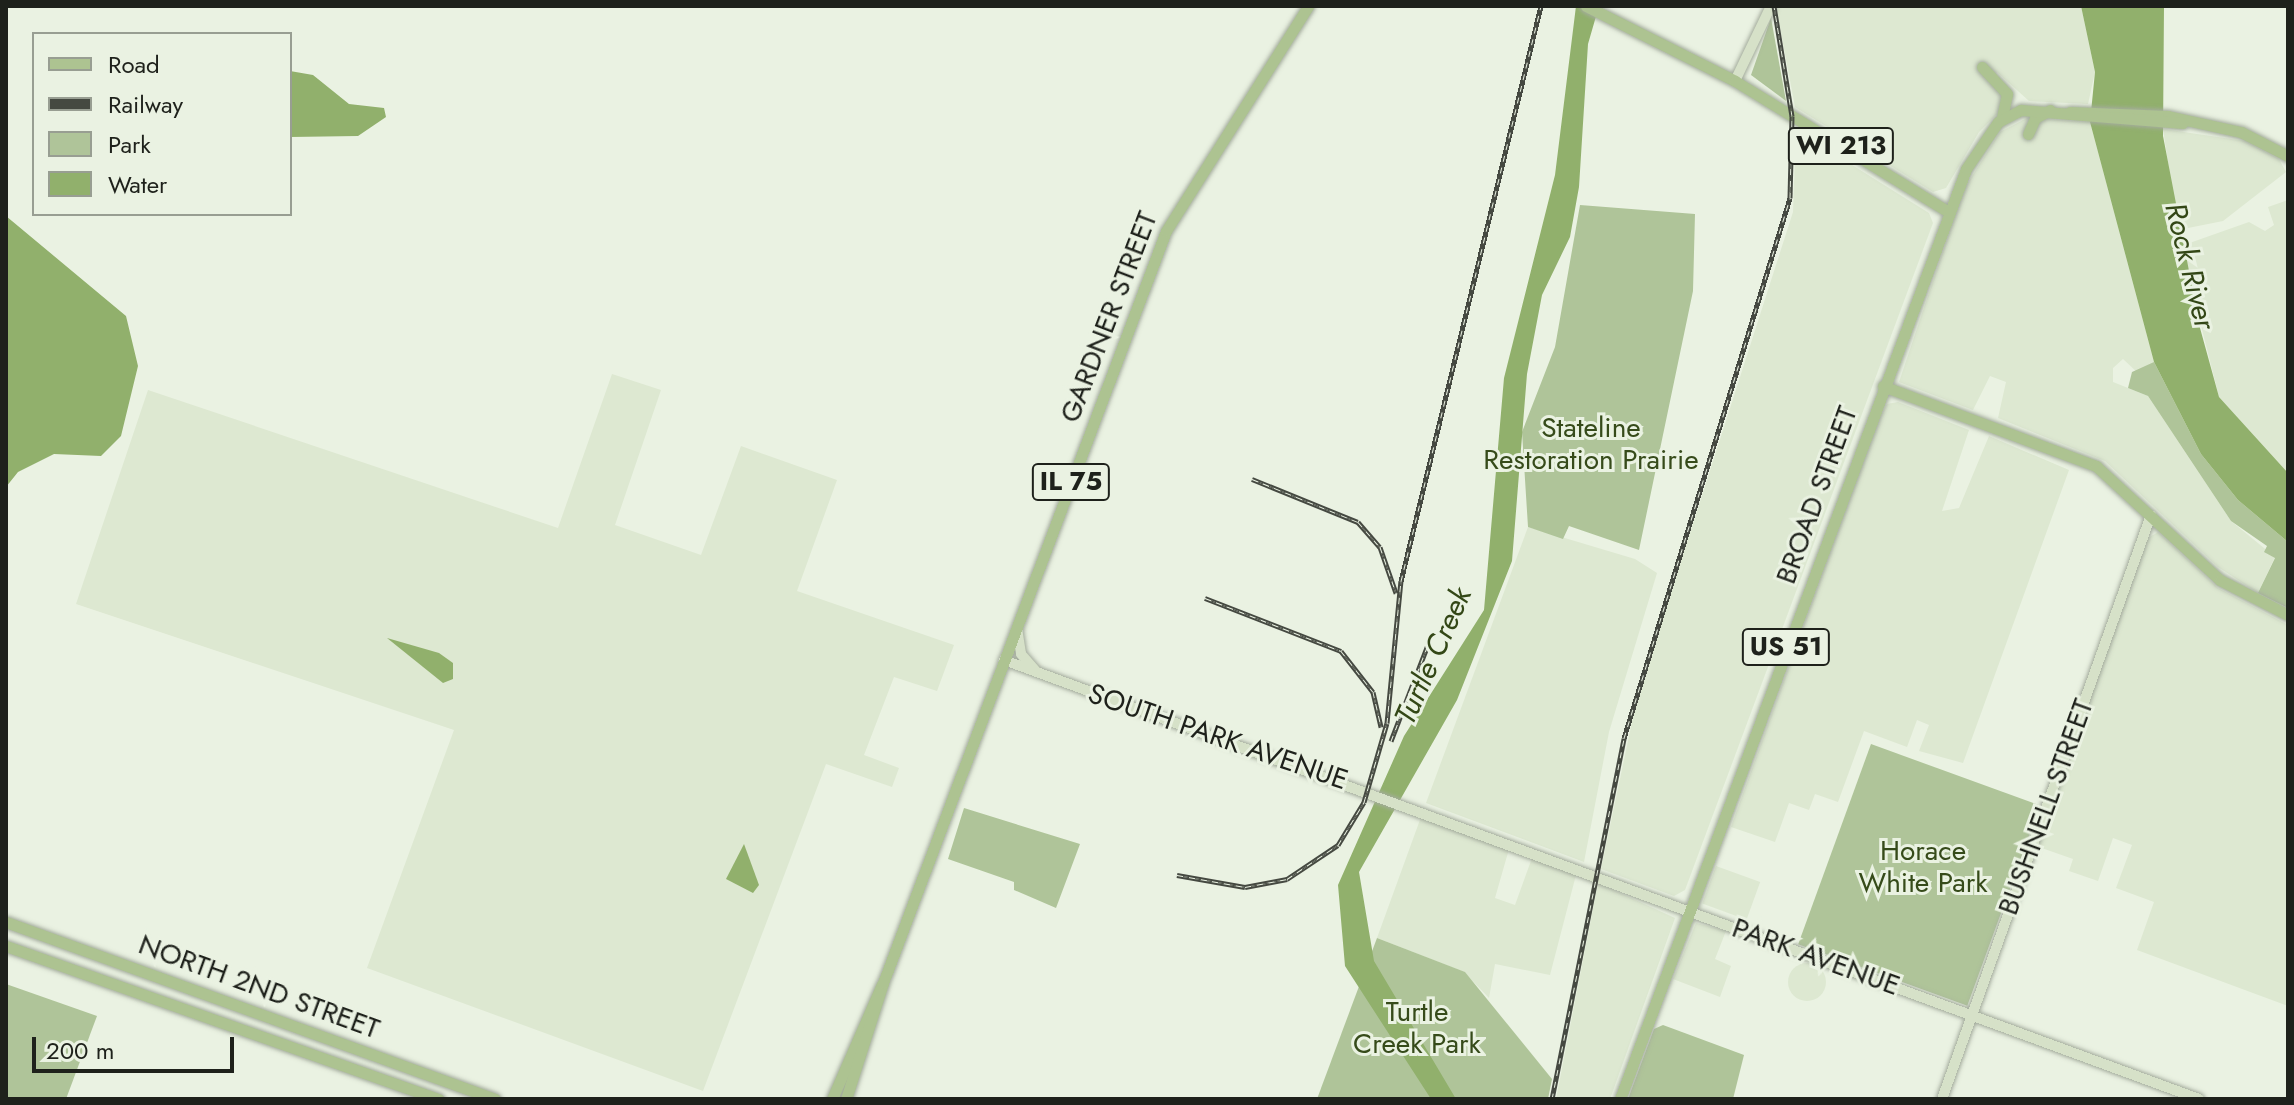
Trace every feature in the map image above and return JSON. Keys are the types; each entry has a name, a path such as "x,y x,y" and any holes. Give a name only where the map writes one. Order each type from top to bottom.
{"main road":[{"name":"GARDNER STREET","path":"846,1099 883,983 1172,216 1308,6"},
{"name":"WI 213","path":"1586,6 1735,81 1947,211"},
{"path":"1982,67 2007,94 2001,120 2052,109 2168,121 2241,132 2288,156"},
{"path":"2028,134 2035,118 2052,109"},
{"name":"BROAD STREET","path":"1620,1099 1947,211 2001,120"},
{"path":"1883,386 2081,459 2151,515 2220,580 2288,615"},
{"name":"NORTH 2ND STREET","path":"6,922 495,1099"},
{"name":"NORTH 2ND STREET","path":"6,946 423,1096 439,1099"},
{"name":"GARDNER STREET","path":"832,1099 883,983"}],"street":[{"path":"1735,81 1771,6"},
{"name":"BUSHNELL STREET","path":"1942,1099 2151,515"},
{"path":"1017,624 1021,654 1037,672"},
{"name":"SOUTH PARK AVENUE","path":"1004,660 1434,813"},
{"name":"PARK AVENUE","path":"1434,813 2199,1099"}],"shaded area":[{"path":"1776,6 2081,6 2095,72 2088,104 2029,101 1997,72 1990,82 2004,94 2004,107 1979,132 1946,188 1933,192 1795,107"},
{"path":"2027,118 2090,122 2154,362 2139,374 2123,359 2113,368 2113,382 2148,396 2231,521 2275,557 2258,593 2218,567 2105,461 1998,418 2006,382 1990,376 1973,410 1899,382 1964,189 2000,132"},
{"path":"2163,129 2245,141 2279,159 2286,172 2223,221 2178,230"},
{"path":"1796,130 1929,213 1933,223 1685,890 1674,896 1601,869 1637,698 1793,212"},
{"path":"2288,200 2288,473 2219,397 2181,246 2249,222 2265,231 2274,225 2268,207"},
{"path":"612,374 661,390 615,525 701,555 741,446 837,480 797,591 954,645 937,691 894,677 864,755 899,768 892,787 826,764 703,1091 367,968 454,730 76,604 148,390 558,528"},
{"path":"1898,402 1969,430 1942,511 1959,508 1989,436 2069,470 1963,763 1919,751 1929,725 1917,720 1907,747 1864,731 1838,802 1815,794 1809,810 1789,803 1775,842 1731,827 1877,422 1887,404"},
{"path":"1528,527 1635,559 1657,573 1609,732 1584,862 1426,803"},
{"path":"2158,532 2218,588 2288,625 2288,1006 2137,950 2154,902 2116,888 2132,845 2113,838 2098,881 2069,871 2073,859 2036,846 2148,538"},
{"path":"1421,817 1509,849 1495,898 1515,905 1532,858 1576,875 1550,975 1495,964 1489,998 1464,972 1377,938"},
{"path":"1716,866 1760,882 1746,920 1702,904"},
{"path":"1598,883 1675,918 1610,1099 1556,1099"},
{"path":"1696,923 1726,931 1715,959 1731,966 1720,997 1673,979"},
{"path":"1807,963 1820,969 1826,982 1820,995 1807,1001 1794,995 1788,982 1794,969"}],"green space":[{"path":"1771,18 1786,101 1751,75"},
{"name":"Stateline Restoration Prairie","path":"1580,205 1695,214 1693,291 1639,550 1569,526 1563,539 1528,527 1522,432 1555,347"},
{"path":"2154,362 2201,454 2238,500 2288,542 2288,608 2258,593 2275,558 2264,552 2267,546 2231,521 2148,396 2128,388 2132,372"},
{"name":"Horace White Park","path":"1871,744 2040,806 1967,1006 1798,944"},
{"path":"964,808 1080,844 1056,908 1014,890 1014,882 948,859"},
{"name":"Turtle Creek Park","path":"1377,938 1465,972 1552,1079 1548,1099 1317,1099"},
{"path":"6,984 97,1016 66,1099 6,1099"},
{"path":"1663,1025 1744,1055 1733,1099 1628,1099 1654,1029"}],"water":[{"path":"1576,6 1599,6 1588,44 1579,187 1570,237 1542,295 1527,374 1512,561 1457,700 1359,872 1374,961 1456,1099 1431,1099 1345,966 1338,885 1404,736 1484,610 1504,378 1555,175"},
{"path":"2081,6 2164,6 2163,136 2200,328 2219,397 2288,473 2288,542 2238,500 2201,454 2154,362 2090,122 2095,72"},
{"path":"292,71 313,75 349,104 384,108 386,117 358,136 292,137"},
{"path":"6,216 126,316 138,366 121,436 101,456 54,454 18,472 6,487"},
{"path":"387,638 439,653 453,663 453,679 443,683"},
{"path":"744,844 759,885 753,893 726,879"}],"railway":[{"path":"1177,875 1245,887 1287,879 1338,845 1364,802 1387,723 1401,581 1541,6"},
{"path":"1552,1099 1624,738 1790,198 1792,116 1774,6"},
{"path":"1252,479 1358,522 1380,547 1396,593"},
{"path":"1205,598 1341,651 1373,692 1381,727"},
{"path":"1391,741 1429,642"}],"water label":[{"name":"Rock River","path":"2190,266"},
{"name":"Turtle Creek","path":"1433,656"}]}
